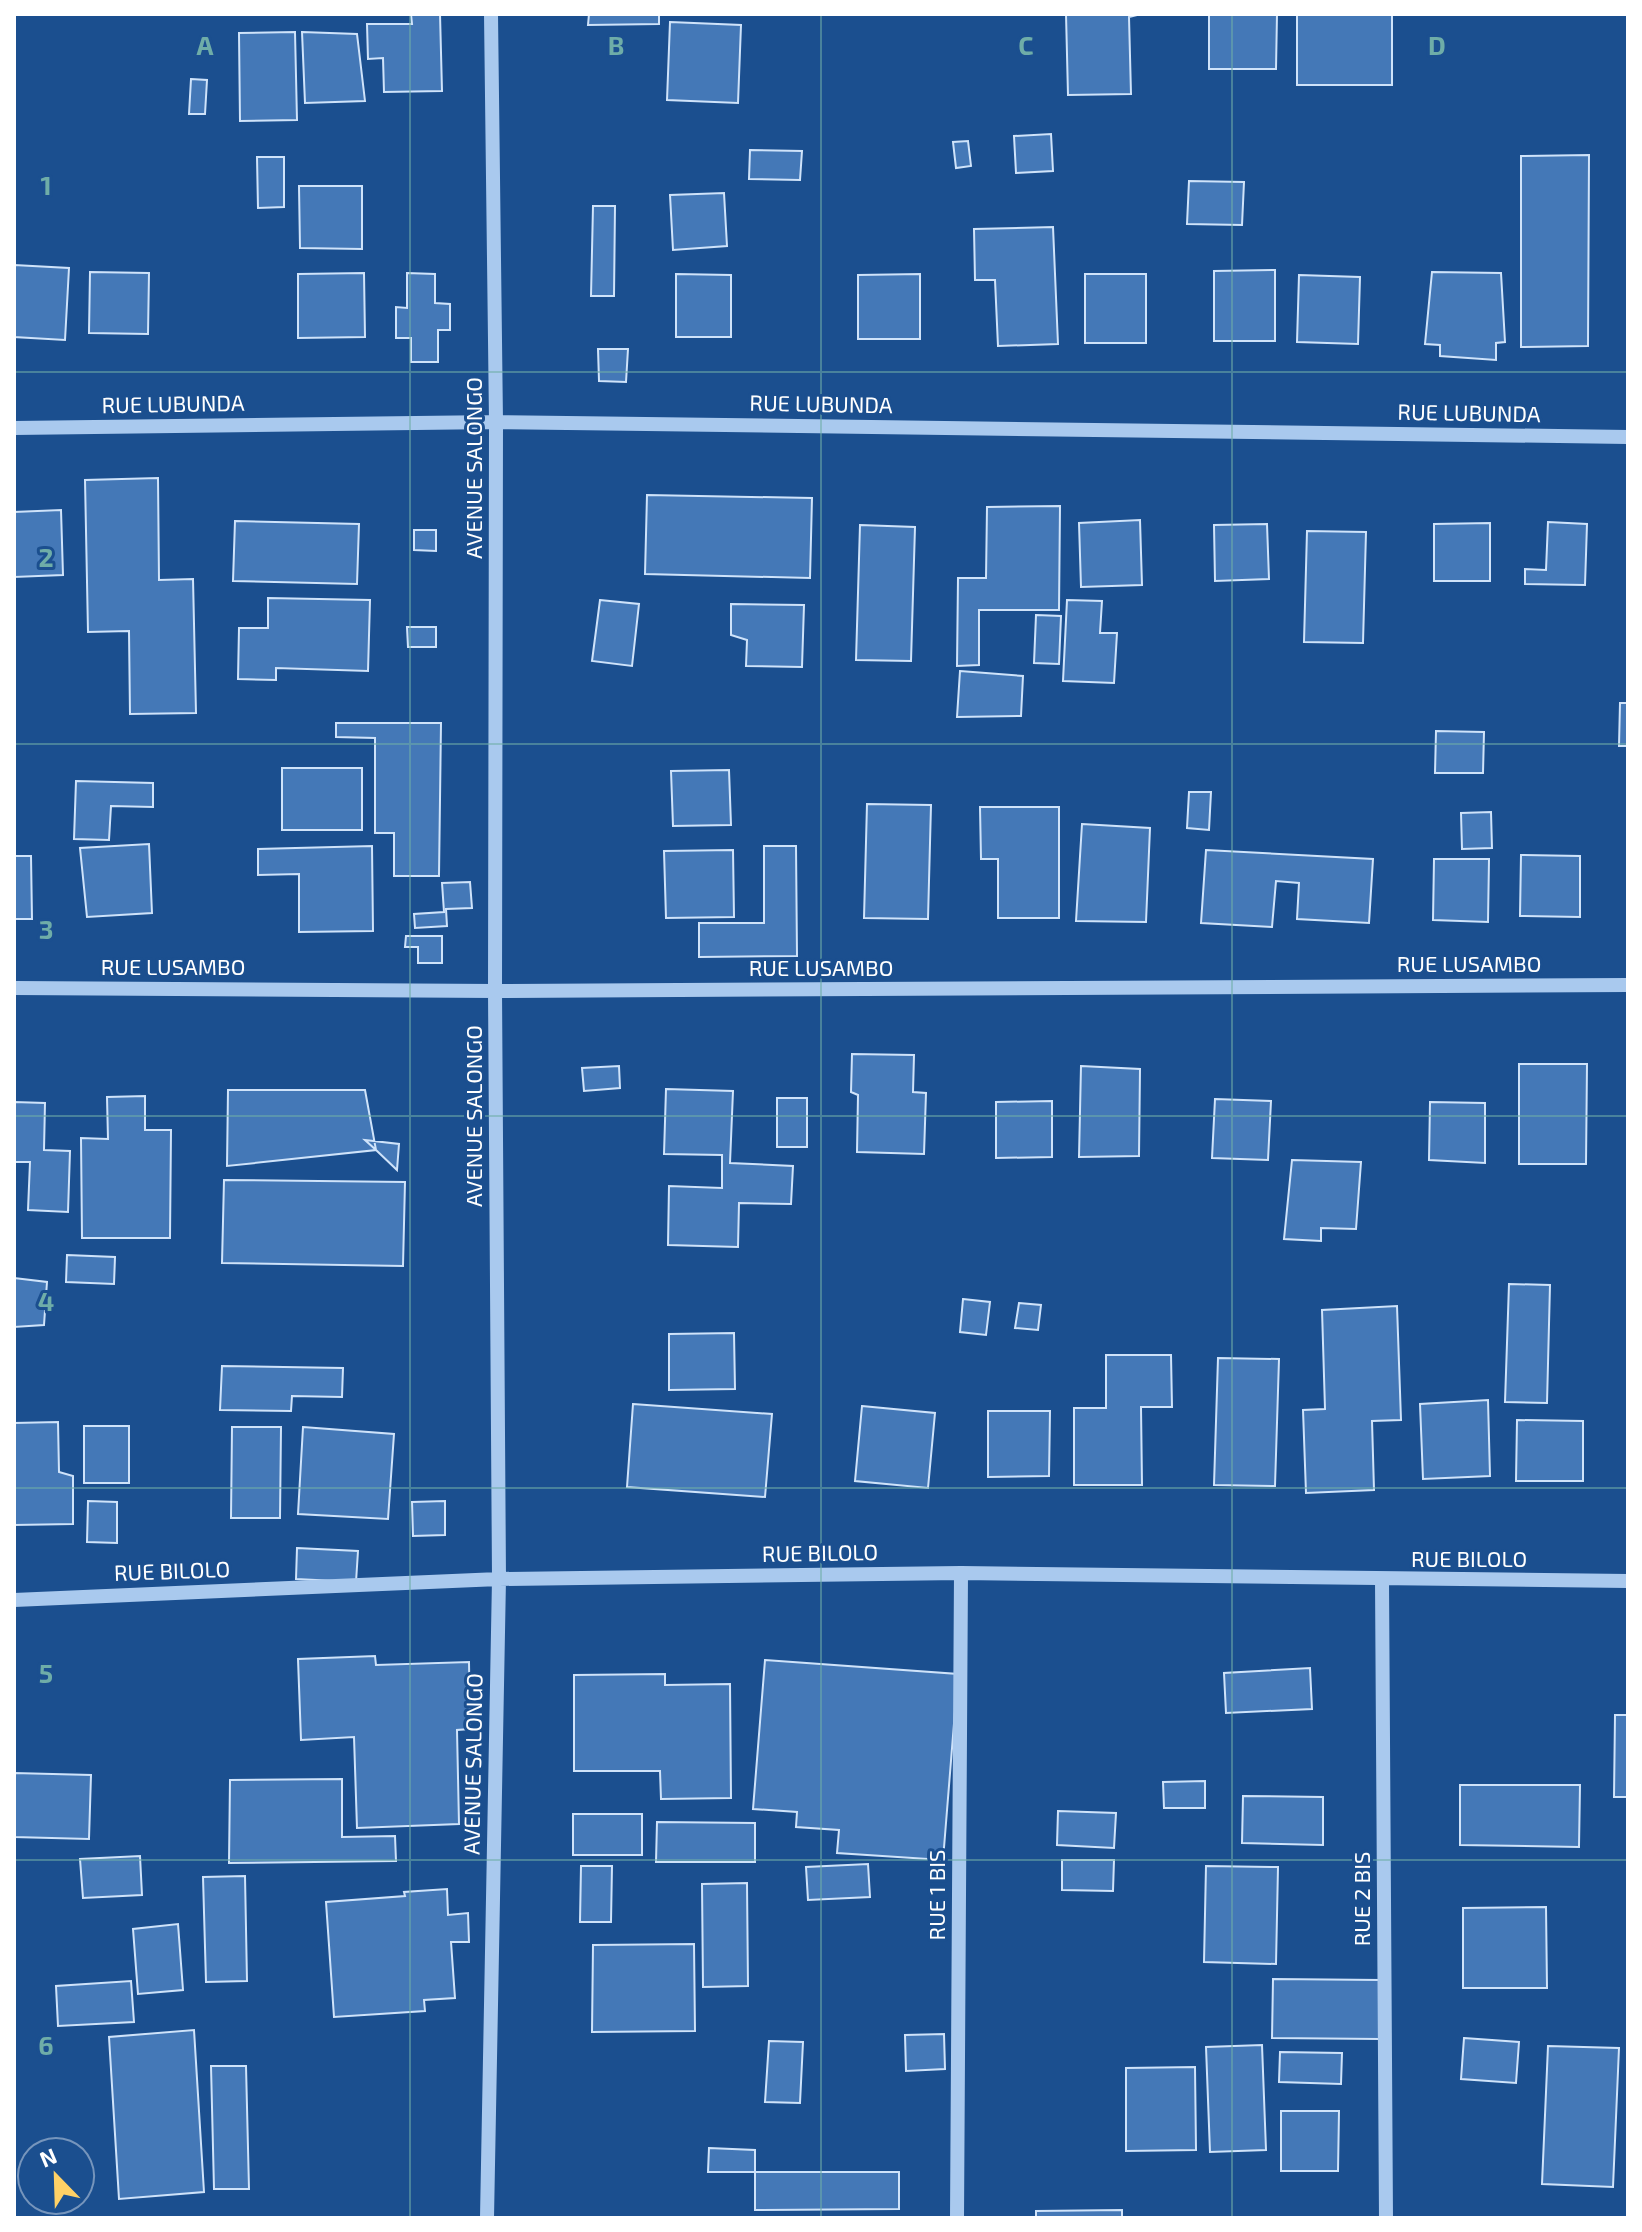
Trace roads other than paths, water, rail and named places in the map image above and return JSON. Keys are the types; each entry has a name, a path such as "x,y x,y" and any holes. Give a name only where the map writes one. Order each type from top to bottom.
{"street":[{"name":"AVENUE SALONGO","path":"487,2218 499,1579 495,991 496,422 491,14"},
{"name":"RUE LUBUNDA","path":"14,428 496,422 1628,437"},
{"name":"RUE LUSAMBO","path":"14,988 495,991 1628,985"},
{"name":"RUE BILOLO","path":"14,1600 499,1579 961,1573 1628,1581"},
{"name":"RUE 1 BIS","path":"957,2218 961,1573"},
{"name":"RUE 2 BIS","path":"1382,1580 1386,2218"}]}
